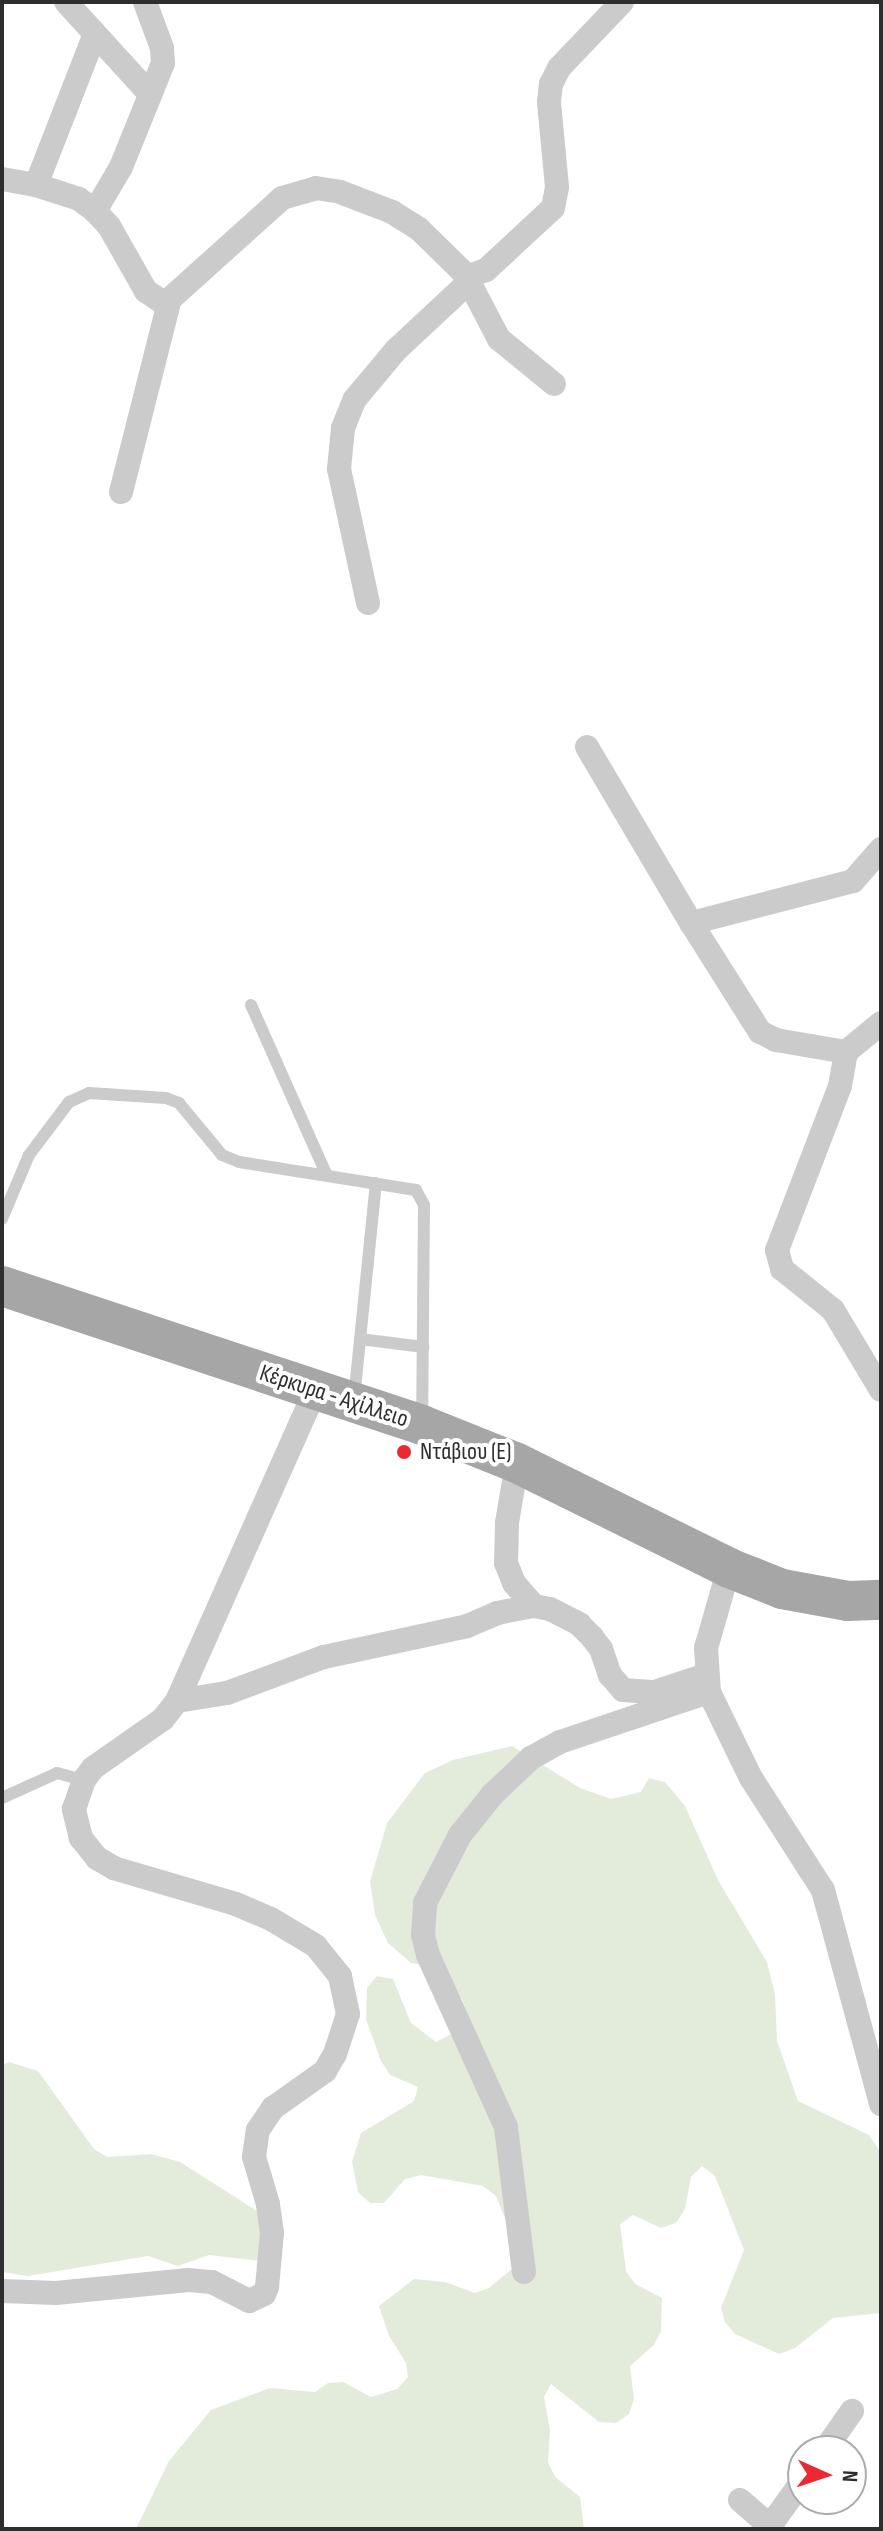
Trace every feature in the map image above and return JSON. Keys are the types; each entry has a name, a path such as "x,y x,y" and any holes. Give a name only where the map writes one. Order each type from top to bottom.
{"main road":[{"name":"Κέρκυρα - Αχίλλειο","path":"2,1286 422,1425 517,1463 729,1568 782,1589 814,1597 881,1600"}],"street":[{"path":"66,2 150,94"},
{"path":"95,211 121,167 164,55 145,2"},
{"path":"368,603 339,469 343,428 355,399 396,350 467,278 486,270 553,208 557,187 549,102 551,84 559,68 622,2"},
{"path":"36,185 95,34"},
{"path":"2,179 36,185 79,199 95,211 109,226 146,291 161,301 170,299 282,198 316,188 340,192 392,212 419,229 467,278 499,339 554,384"},
{"path":"121,492 170,299"},
{"path":"587,747 691,923 760,1032 776,1040 846,1052"},
{"path":"691,923 853,881 881,849"},
{"path":"881,1023 846,1052 840,1086 779,1244 777,1257 787,1274 833,1310 881,1390"},
{"path":"2,2291 56,2293 188,2280 212,2282 242,2299 258,2299 267,2287 272,2233 268,2204 254,2157 258,2130 273,2108 325,2071 342,2037 348,2014 340,1976 316,1946 271,1919 236,1904 114,1868 97,1858 76,1826 74,1809 84,1780 93,1768 163,1719 177,1701 316,1389"},
{"path":"517,1463 507,1523 506,1563 514,1583 534,1606"},
{"path":"729,1568 712,1621 708,1683 751,1778 823,1890 881,2104"},
{"path":"177,1701 227,1693 324,1657 467,1626 497,1613 534,1606 550,1609 579,1624 601,1649 610,1675 623,1690 655,1692 708,1683"},
{"path":"524,2272 506,2127 428,1955 423,1935 425,1903 460,1835 492,1795 531,1758 560,1742 708,1683"},
{"path":"835,2435 852,2411"},
{"path":"740,2500 771,2528 787,2504"}],"lane":[{"path":"251,1005 327,1176"},
{"path":"2,1219 29,1155 69,1102 89,1093 166,1098 189,1112 222,1155 265,1167 411,1188 424,1199 422,1425"},
{"path":"353,1402 376,1183"},
{"path":"360,1339 423,1347"},
{"path":"2,1798 57,1773 84,1780"}],"green space":[{"path":"512,1746 580,1788 611,1799 641,1792 649,1778 665,1782 685,1806 718,1880 767,1962 775,1994 777,2041 798,2101 869,2135 881,2153 881,2313 833,2318 795,2348 779,2354 735,2334 725,2322 721,2308 744,2250 715,2176 702,2166 691,2177 685,2209 676,2223 661,2228 633,2215 620,2224 626,2271 635,2284 662,2298 661,2331 654,2345 630,2366 634,2399 629,2414 616,2423 599,2422 551,2384 544,2397 550,2430 548,2462 555,2477 580,2497 584,2529 136,2529 169,2461 211,2410 270,2388 315,2392 328,2383 343,2382 371,2397 397,2389 408,2377 406,2363 389,2336 379,2306 414,2279 445,2282 475,2293 489,2288 513,2268 513,2238 496,2196 483,2186 421,2175 405,2179 384,2203 370,2203 358,2192 352,2162 361,2133 414,2101 418,2087 390,2075 381,2061 366,2019 367,1988 377,1976 393,1979 411,2023 436,2042 463,2028 467,2013 462,1999 439,1976 427,1966 411,1963 388,1943 375,1915 370,1882 387,1823 425,1773 453,1760"},
{"path":"9,2062 38,2071 94,2149 107,2157 151,2154 180,2162 257,2211 263,2235 260,2261 209,2255 178,2266 148,2256 28,2276 2,2272 2,2065"}],"place":[{"name":"Ντάβιου (E)","path":"404,1452"}]}
